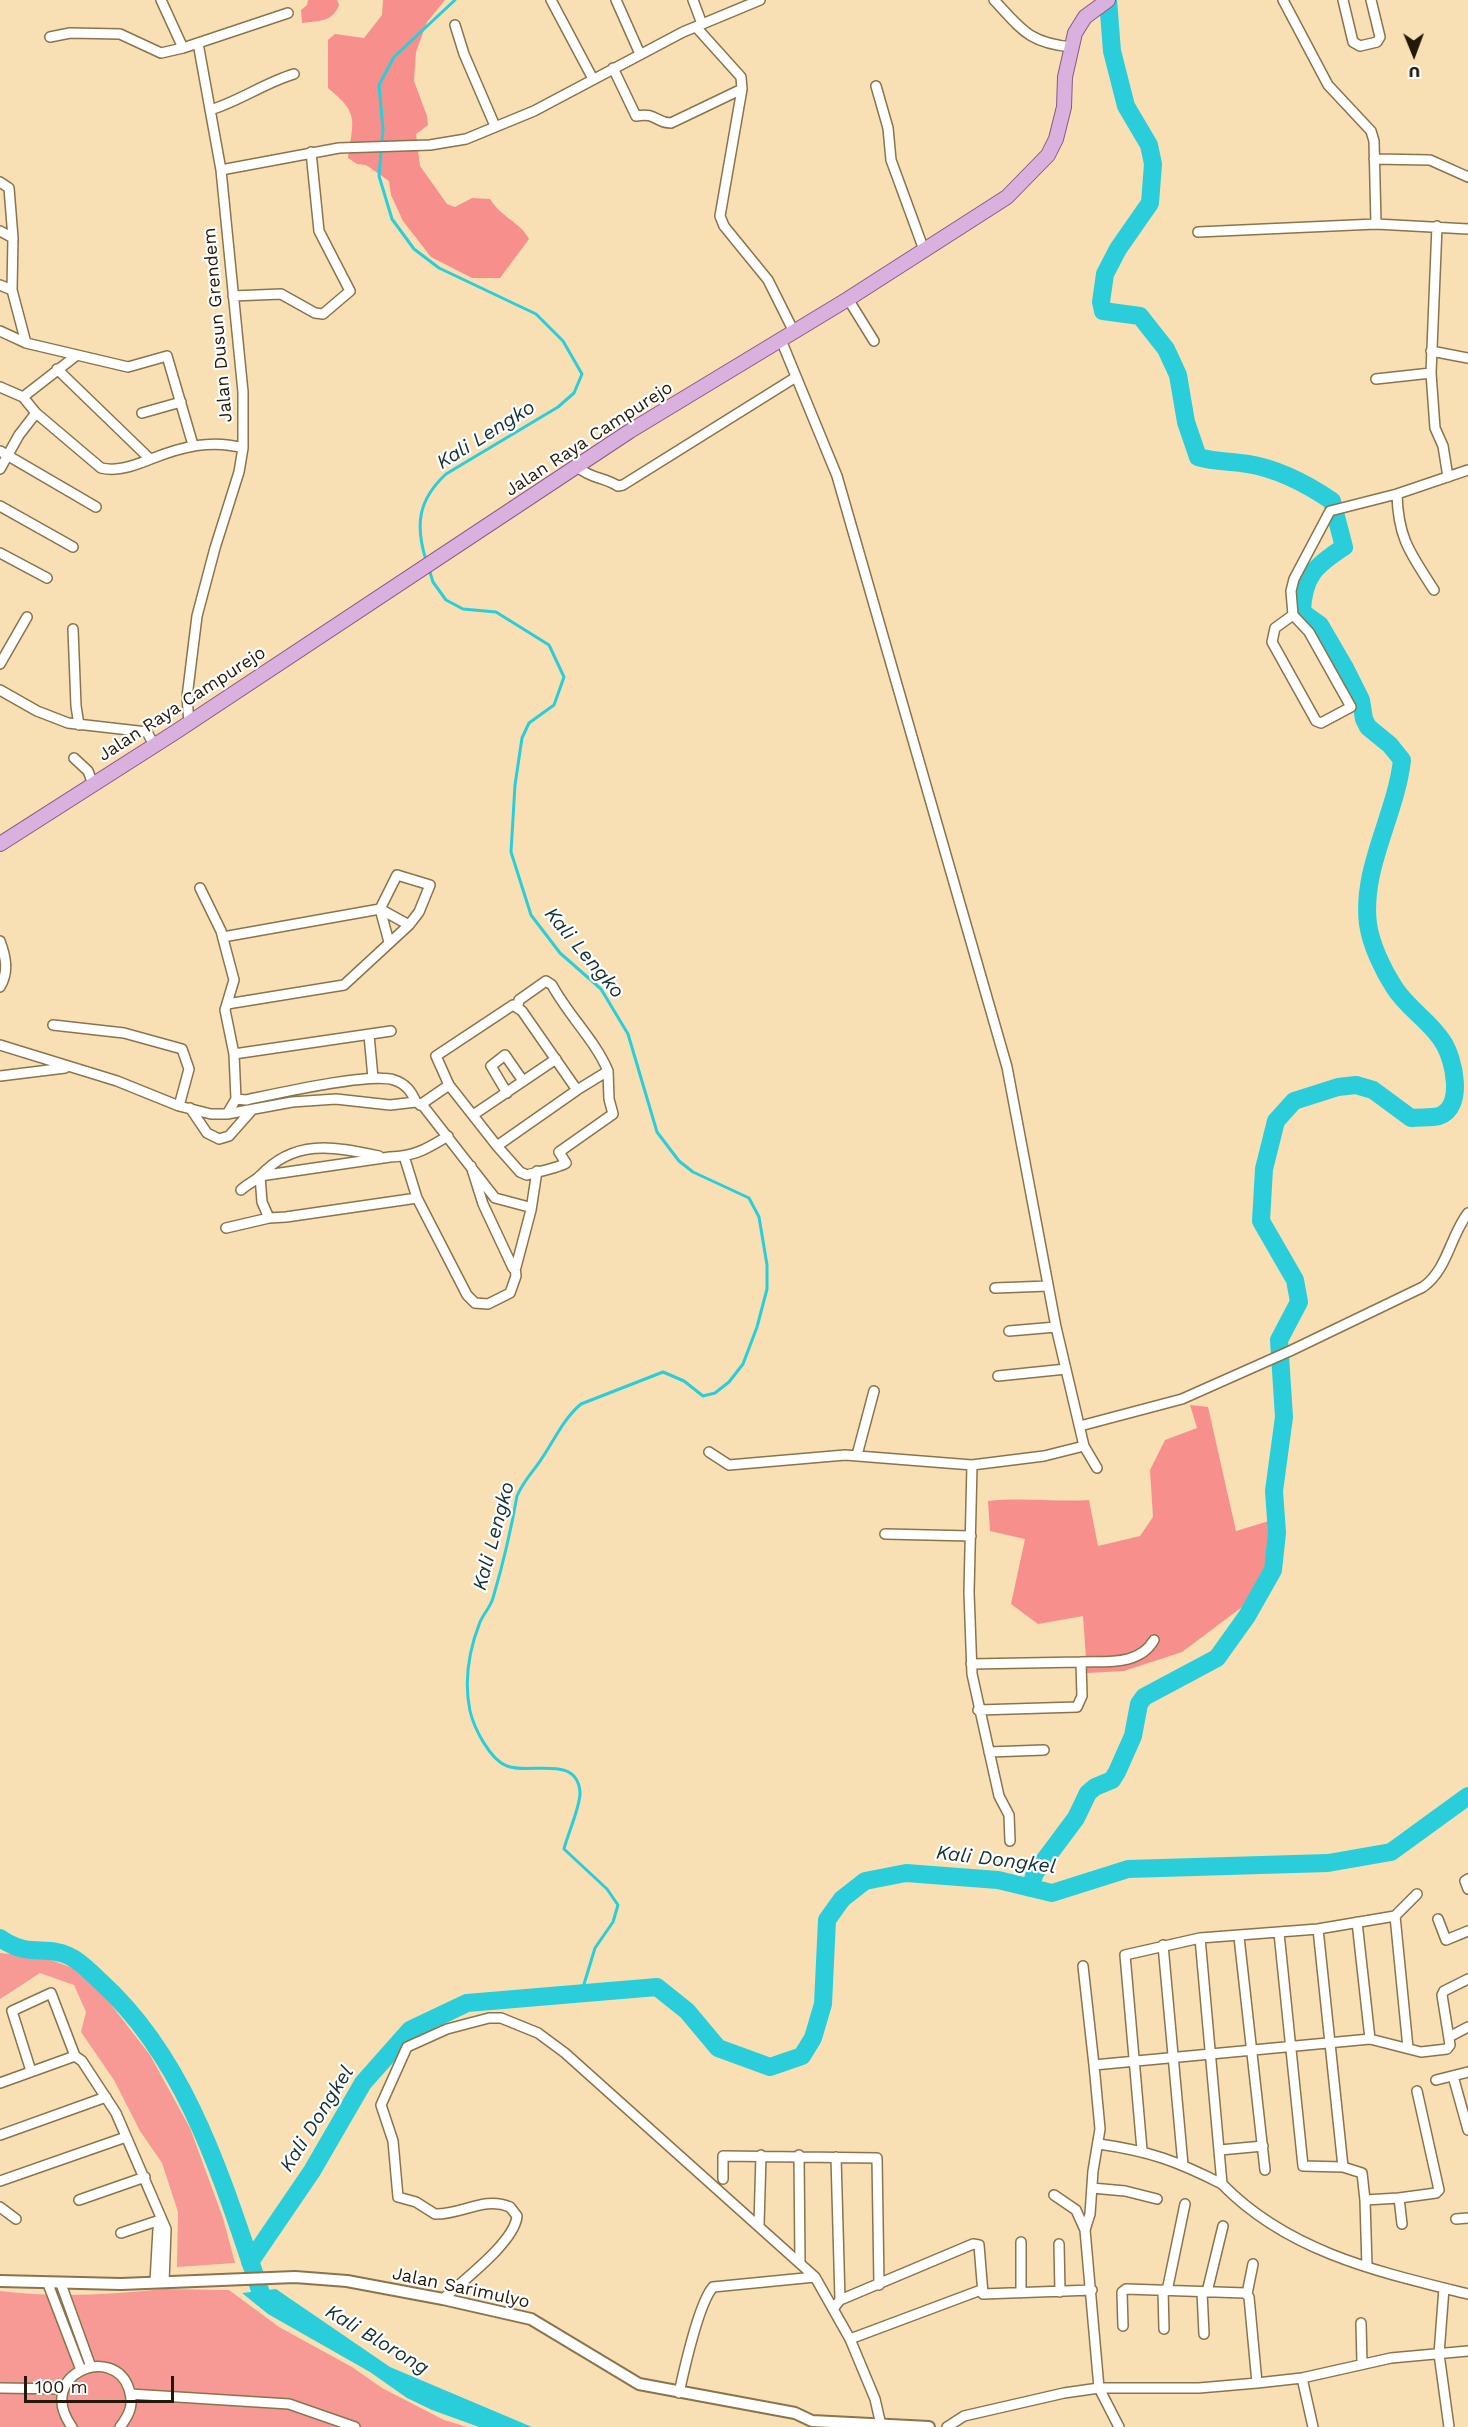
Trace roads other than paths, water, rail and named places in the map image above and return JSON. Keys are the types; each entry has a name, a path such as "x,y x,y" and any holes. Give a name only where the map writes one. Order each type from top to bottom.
{"main road":[{"name":"Jalan Raya Campurejo","path":"0,844 189,723 414,572 577,467 848,299 1007,196 1048,155 1056,139 1064,106 1065,77 1075,33 1085,17 1103,2"}],"street":[{"path":"161,0 183,48"},
{"path":"551,0 593,79"},
{"path":"616,0 640,54"},
{"path":"693,0 699,25 741,77 742,89 720,216 724,226 768,280 794,332"},
{"path":"221,170 311,152 376,145 430,145 466,139 534,111 616,66 699,25 746,3 760,0"},
{"path":"994,0 1030,38 1048,45 1072,47"},
{"path":"1283,0 1328,85 1371,131 1376,224"},
{"path":"1343,0 1348,31 1353,42 1360,46 1377,42 1380,36 1371,0"},
{"path":"50,37 110,32 120,34 161,53 183,48 288,13"},
{"path":"455,25 464,54 495,126"},
{"name":"Jalan Dusun Grendem","path":"189,723 187,697 197,616 239,472 243,448 243,392 221,170 198,43"},
{"path":"616,66 636,116 651,114 665,123 671,123 742,89"},
{"path":"210,110 230,104 270,81 294,74"},
{"path":"876,86 888,128 891,160 924,250"},
{"path":"233,296 281,294 315,313 323,314 350,291 319,231 311,152"},
{"path":"1374,159 1430,160 1468,177"},
{"path":"0,182 9,188 14,238 12,290 26,343"},
{"path":"1198,232 1376,224 1468,229"},
{"path":"1437,226 1431,373 1436,428 1443,446 1448,477"},
{"path":"0,231 14,238"},
{"path":"0,285 12,290"},
{"path":"848,299 874,341"},
{"path":"0,331 26,343 128,368 167,356 193,446"},
{"path":"781,340 837,476 1007,1067 1056,1327 1084,1446 1097,1468"},
{"path":"1431,351 1468,358"},
{"path":"23,397 77,355"},
{"path":"57,369 150,459"},
{"path":"1376,379 1431,373"},
{"path":"577,467 593,479 606,479 618,486 623,485 796,377"},
{"path":"0,387 23,397 36,413 101,468 114,470 136,466 150,459 193,446 225,443 243,448"},
{"path":"142,413 181,402"},
{"path":"0,470 4,454 36,413"},
{"path":"4,454 96,507"},
{"path":"1293,615 1275,628 1272,642 1316,722 1321,723 1351,707 1309,632 1293,615 1291,591 1294,579 1330,511 1397,494 1468,470"},
{"path":"1397,494 1401,533 1434,590"},
{"path":"0,506 73,547"},
{"path":"0,553 47,578"},
{"path":"0,664 27,618"},
{"path":"73,629 76,706 79,725"},
{"path":"0,690 37,711 79,725 147,732 154,745"},
{"path":"74,758 88,771 93,783"},
{"path":"227,1004 344,985 409,925 419,912 430,885 397,875 380,909 389,942"},
{"path":"200,888 223,937 234,980 225,1010 234,1054 236,1099 227,1114"},
{"path":"223,937 380,909 409,925"},
{"path":"0,941 6,958 5,978 0,987"},
{"path":"518,1006 513,1005 436,1056 449,1084 497,1146 520,1172 527,1175 540,1170 559,1152 613,1114 609,1099 608,1071 597,1049 587,1039 552,985 546,981 519,1000 518,1006 577,1090"},
{"path":"53,1025 124,1033 182,1049 189,1070 179,1106"},
{"path":"234,1054 391,1031"},
{"path":"369,1035 373,1078"},
{"path":"0,1045 67,1068 117,1081 179,1106 211,1114 227,1114 292,1102 336,1098 390,1105 418,1103 449,1084"},
{"path":"507,1093 491,1066 505,1055 523,1082"},
{"path":"473,1114 556,1059"},
{"path":"0,1076 67,1068"},
{"path":"497,1146 608,1071"},
{"path":"236,1099 246,1100 373,1078 395,1080 410,1089 418,1103 448,1136 495,1198 529,1207 531,1210"},
{"path":"292,1091 292,1102"},
{"path":"190,1108 207,1133 219,1139 229,1136 252,1110"},
{"path":"260,1176 387,1157 412,1156 448,1136"},
{"path":"241,1190 286,1154 312,1147 387,1157"},
{"path":"404,1156 417,1198 467,1295 475,1303 488,1304 510,1293 540,1170"},
{"path":"471,1166 490,1217 513,1268 515,1267"},
{"path":"260,1176 262,1202 269,1218"},
{"path":"226,1228 269,1218 417,1198"},
{"path":"490,1217 495,1198"},
{"path":"1080,1426 1182,1399 1267,1362 1423,1287 1435,1279 1454,1235 1468,1213"},
{"path":"995,1288 1048,1286"},
{"path":"1009,1331 1056,1327"},
{"path":"998,1376 1066,1370"},
{"path":"857,1455 874,1391"},
{"path":"709,1452 729,1465 857,1455 972,1465 1044,1456 1084,1446"},
{"path":"972,1465 971,1664 978,1710 999,1796 1009,1815 1010,1841"},
{"path":"885,1534 971,1536"},
{"path":"971,1664 1128,1660 1140,1654 1154,1640"},
{"path":"978,1710 1078,1706 1082,1696 1081,1662"},
{"path":"989,1752 1044,1750"},
{"path":"1468,1879 1465,1881 1468,1889"},
{"path":"1142,2150 1124,1957 1135,1950 1200,1938 1318,1929 1395,1916 1417,1894"},
{"path":"1395,1916 1408,2048"},
{"path":"1438,1919 1446,1940 1468,1931"},
{"path":"1357,1922 1370,2040"},
{"path":"1318,1929 1343,2167"},
{"path":"1279,1933 1303,2166 1343,2167 1363,2174 1367,2267"},
{"path":"1239,1936 1265,2170"},
{"path":"1200,1938 1222,2184"},
{"path":"1163,1945 1183,2165"},
{"path":"1083,1966 1100,2129 1099,2144 1095,2152 1090,2214 1085,2230"},
{"path":"1094,2065 1370,2040 1421,2052 1440,2051 1447,2049 1449,2037 1442,1995 1444,1991 1468,1978"},
{"path":"31,2071 12,2011 48,1993 53,1994 75,2056 82,2061 106,2097 145,2177 162,2225"},
{"path":"443,2299 499,2246 515,2226 517,2216 510,2206 495,2204 471,2205 435,2214 416,2202 398,2197 396,2158 381,2103 407,2047 447,2028 489,2018 509,2020 538,2033 565,2053 815,2277 850,2339 875,2399 880,2425"},
{"path":"1449,2037 1468,2027"},
{"path":"0,2083 75,2056"},
{"path":"1436,2080 1468,2072"},
{"path":"1453,2076 1468,2130"},
{"path":"1365,2200 1399,2198 1436,2193 1439,2190 1417,2091"},
{"path":"0,2135 106,2097"},
{"path":"0,2181 126,2137"},
{"path":"1099,2144 1142,2150 1183,2165 1222,2184 1265,2221 1330,2256 1468,2294"},
{"path":"1220,2150 1263,2146"},
{"path":"799,2155 801,2263"},
{"path":"723,2179 723,2156 799,2155 877,2158 879,2285"},
{"path":"759,2225 761,2156"},
{"path":"836,2157 840,2300"},
{"path":"79,2200 145,2177"},
{"path":"1092,2188 1157,2199"},
{"path":"1054,2195 1076,2210 1085,2230 1100,2388 1119,2427"},
{"path":"1399,2198 1402,2224"},
{"path":"1164,2329 1165,2290 1185,2204"},
{"path":"0,2207 16,2219"},
{"path":"1456,2219 1468,2218"},
{"path":"120,2233 162,2225"},
{"path":"159,2282 158,2229 162,2225"},
{"path":"1204,2334 1204,2292 1223,2226"},
{"path":"1021,2242 1022,2293"},
{"path":"833,2309 840,2300 973,2244 979,2245 983,2294 1092,2290"},
{"path":"1059,2244 1060,2292"},
{"path":"1253,2264 1247,2294 1257,2383"},
{"name":"Jalan Sarimulyo","path":"0,2281 48,2284 295,2277 347,2281 531,2319 633,2381 679,2392 795,2413 811,2424 929,2427"},
{"path":"679,2392 695,2330 708,2293 713,2287 815,2277"},
{"path":"61,2283 92,2367"},
{"path":"48,2284 81,2370"},
{"path":"1444,2288 1438,2354 1449,2427"},
{"path":"850,2339 981,2290"},
{"path":"1124,2326 1123,2290 1247,2294"},
{"path":"1361,2323 1362,2363"},
{"path":"947,2427 964,2416 1005,2405 1100,2388 1199,2388 1257,2383 1302,2378 1362,2363 1468,2351"},
{"path":"72,2427 62,2412 62,2389 68,2379 81,2370 99,2366 115,2371 127,2383 130,2394 129,2416 120,2427"},
{"path":"1302,2378 1313,2427"},
{"path":"0,2388 62,2389"},
{"path":"130,2394 289,2404 355,2427"}],"water":[{"path":"276,2289 390,2367 532,2427 479,2427 432,2410 407,2398 370,2372 268,2314 242,2293"}],"waterway":[{"name":"Kali Lengko","path":"426,560 421,535 421,514 424,503 437,484 446,474 558,407 574,393 582,374 563,341 536,314 439,268 414,249 392,219 379,176 383,129 379,85 394,57 455,0"},
{"path":"1030,1888 1035,1873 1076,1818 1088,1793 1095,1787 1112,1780 1117,1772 1133,1736 1139,1704 1144,1697 1217,1658 1247,1616 1273,1570 1277,1533 1274,1491 1284,1417 1279,1340 1299,1302 1295,1280 1261,1221 1264,1169 1276,1121 1294,1101 1338,1087 1356,1085 1373,1090 1411,1118 1439,1116 1447,1111 1455,1093 1451,1059 1443,1042 1438,1034 1399,995 1378,957 1368,924 1367,903 1374,862 1399,781 1402,760 1390,745 1368,727 1364,719 1361,700 1345,668 1320,625 1302,612 1308,580 1319,566 1344,547 1332,501 1282,473 1248,464 1198,457 1186,422 1178,375 1166,349 1140,316 1103,311 1101,302 1105,274 1118,249 1150,203 1153,164 1149,145 1126,106 1112,51 1108,0"},
{"name":"Kali Lengko","path":"429,569 433,582 446,600 463,609 496,612 549,645 564,677 554,705 529,723 522,738 515,785 511,852 531,915 560,953 601,989 628,1034 657,1132 679,1161 693,1172 749,1198 759,1217 767,1265 767,1289 757,1327 743,1364 729,1382 715,1393 703,1396 684,1381 663,1372 581,1404 568,1418 517,1496 493,1598 480,1622 473,1644 467,1689 470,1711 479,1734 495,1757 507,1766 561,1769 570,1773 577,1780 580,1798 564,1849 607,1889 618,1905 613,1922 595,1948 581,1994"},
{"name":"Kali Dongkel","path":"250,2262 312,2171 363,2083 410,2030 467,2003 657,1987 687,2011 718,2048 770,2067 802,2056 813,2038 823,2004 827,1920 842,1899 865,1881 906,1873 998,1880 1052,1893 1128,1869 1328,1863 1391,1852 1468,1796"},
{"path":"0,1938 19,1948 53,1951 73,1958 101,1982 132,2014 158,2050 181,2088 218,2170 262,2296 278,2306"}],"water label":[{"name":"Kali Blorong","path":"377,2340"}]}
